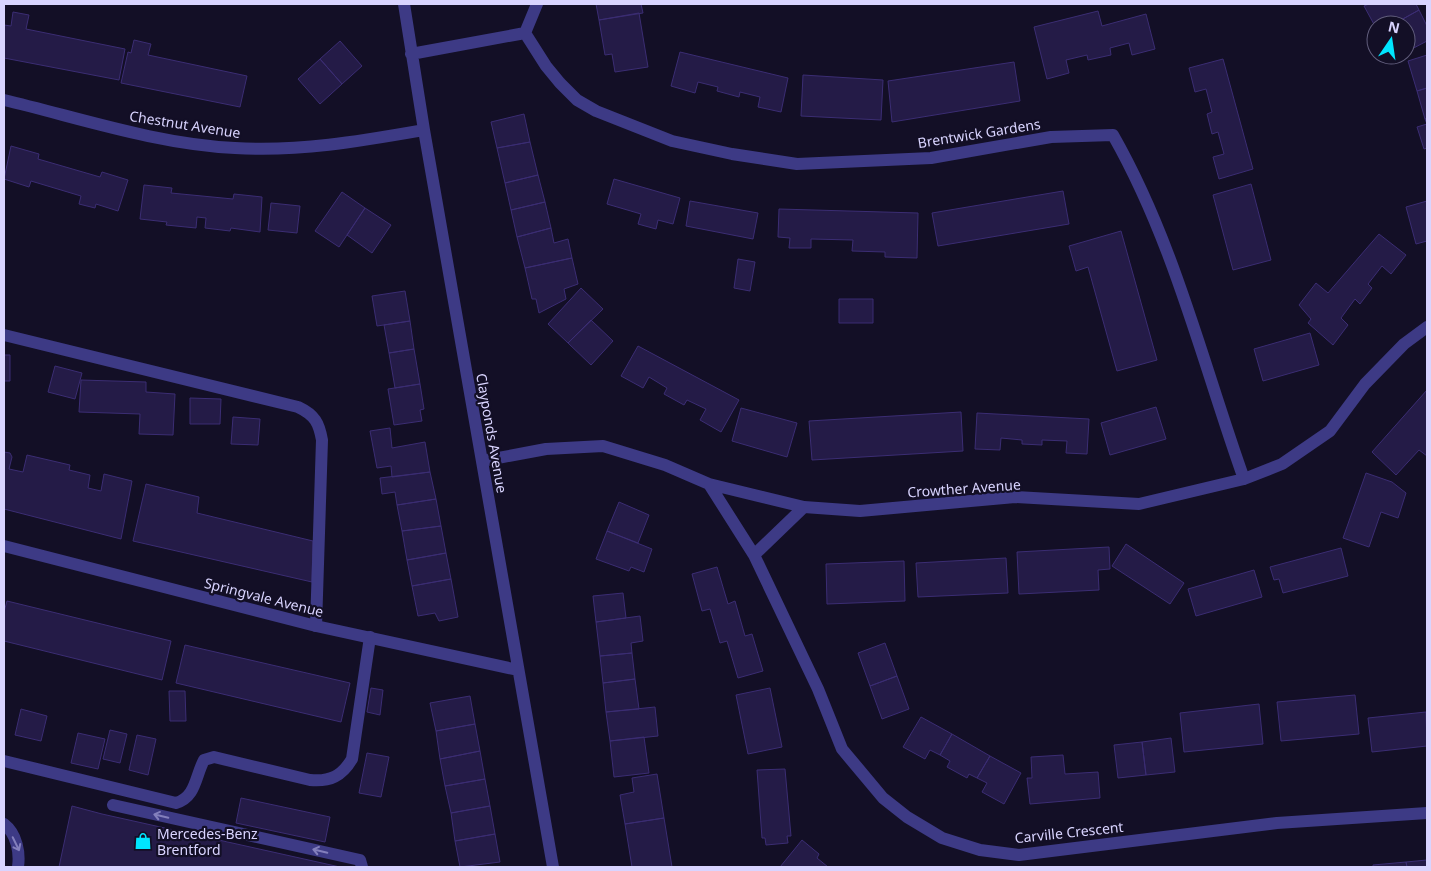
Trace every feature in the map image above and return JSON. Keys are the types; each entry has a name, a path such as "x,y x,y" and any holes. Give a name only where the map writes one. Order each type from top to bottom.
{"street":[{"name":"Clayponds Avenue","path":"404,4 424,130 553,867"},
{"path":"411,54 525,33 537,4"},
{"name":"Brentwick Gardens","path":"525,33 546,66 577,100 596,111 672,141 732,154 797,164 931,158 1051,137 1114,136 1134,172 1162,235 1244,479"},
{"name":"Chestnut Avenue","path":"4,100 148,136 235,148 332,146 424,130"},
{"name":"Crowther Avenue","path":"482,462 546,449 603,446 665,465 709,484 804,507 860,511 1015,497 1139,504 1244,479 1282,464 1330,431 1365,384 1404,344 1427,327"},
{"path":"4,335 298,408 312,414 319,425 322,440 316,626"},
{"name":"Carville Crescent","path":"709,484 754,555 818,689 842,749 882,798 906,817 942,838 980,850 1019,855 1277,823 1427,813"},
{"path":"754,555 804,507"},
{"name":"Springvale Avenue","path":"4,546 316,626 518,670"},
{"path":"4,761 176,802 186,800 192,792 204,760 214,757 310,780 325,781 346,770 352,759 370,637"},
{"path":"113,805 360,860 362,867"},
{"path":"4,824 8,827 20,852 18,867"}],"building":[{"path":"596,4 641,4 643,13 599,20"},
{"path":"1369,4 1416,4 1419,10 1410,15 1369,15 1364,6"},
{"path":"1419,10 1427,26 1427,41 1416,47 1416,15 1410,15"},
{"path":"1098,11 1102,26 1146,14 1155,49 1132,55 1129,43 1110,48 1111,55 1088,60 1087,55 1066,60 1069,73 1047,79 1034,27"},
{"path":"13,12 29,15 26,29 125,49 119,80 4,58 4,25 11,26"},
{"path":"639,13 648,67 615,72 612,54 605,55 599,20"},
{"path":"134,40 151,44 148,55 247,76 240,107 121,83 128,52 131,53"},
{"path":"340,41 362,66 342,84 320,59"},
{"path":"680,52 788,78 781,112 758,107 760,97 740,92 739,97 717,91 718,87 698,82 695,93 671,86"},
{"path":"1427,55 1427,88 1417,91 1409,65 1416,65 1416,58"},
{"path":"320,59 342,84 320,104 298,79"},
{"path":"1223,59 1253,169 1219,179 1213,157 1224,154 1218,132 1212,134 1207,114 1212,112 1206,89 1195,92 1189,68"},
{"path":"1014,62 1020,101 892,122 888,81"},
{"path":"803,75 883,80 881,120 801,116"},
{"path":"1427,88 1427,118 1425,119 1417,91"},
{"path":"524,114 530,142 497,148 491,122"},
{"path":"1427,124 1427,148 1424,149 1417,127"},
{"path":"530,142 538,175 505,183 497,148"},
{"path":"11,146 39,154 38,159 100,177 102,172 128,180 118,211 96,204 95,208 79,204 81,196 31,181 29,187 4,179"},
{"path":"538,175 545,202 511,210 505,183"},
{"path":"614,179 680,198 673,224 658,220 656,229 638,224 641,214 607,204"},
{"path":"1251,184 1271,260 1233,270 1213,195"},
{"path":"144,185 172,188 171,193 233,199 234,194 262,197 260,232 231,228 230,231 205,228 206,218 197,217 196,228 166,225 167,222 140,219"},
{"path":"1063,191 1069,224 938,246 932,213"},
{"path":"342,192 365,208 339,247 315,231"},
{"path":"690,201 758,213 753,239 686,226"},
{"path":"1427,201 1427,241 1416,244 1406,207"},
{"path":"545,202 551,228 517,237 511,210"},
{"path":"271,203 300,206 297,233 268,230"},
{"path":"365,208 391,225 372,253 347,235"},
{"path":"779,209 918,213 917,258 885,257 885,252 852,251 853,240 811,239 811,248 789,248 790,238 778,237"},
{"path":"551,228 554,243 568,239 572,258 525,268 517,237"},
{"path":"1121,231 1157,360 1117,371 1088,267 1076,271 1069,246"},
{"path":"1379,234 1406,255 1391,274 1382,266 1368,284 1372,288 1360,304 1355,299 1341,318 1348,325 1333,345 1308,323 1311,319 1299,305 1316,283 1328,293"},
{"path":"572,258 578,284 564,289 566,299 539,313 536,299 532,299 525,268"},
{"path":"738,259 755,262 750,291 734,288"},
{"path":"581,288 603,309 568,343 548,324"},
{"path":"405,291 410,321 377,326 372,296"},
{"path":"839,299 873,299 873,323 839,323"},
{"path":"591,320 613,341 591,365 568,343"},
{"path":"410,321 414,349 389,353 384,325"},
{"path":"1310,333 1319,365 1263,381 1254,349"},
{"path":"638,346 739,400 721,432 700,420 706,409 687,400 684,405 664,394 667,388 649,377 643,388 621,376"},
{"path":"414,349 420,384 395,388 389,353"},
{"path":"4,355 10,355 10,381 4,381"},
{"path":"55,366 82,373 75,399 48,392"},
{"path":"81,380 146,382 146,392 175,394 173,435 139,434 140,414 79,412"},
{"path":"420,384 424,409 420,410 422,421 394,425 388,389"},
{"path":"1427,390 1427,456 1419,450 1396,475 1372,452"},
{"path":"190,398 221,399 220,424 190,424"},
{"path":"1156,407 1166,439 1110,455 1101,423"},
{"path":"741,408 797,423 787,457 732,441"},
{"path":"961,412 963,451 812,460 809,421"},
{"path":"977,413 1089,419 1087,454 1066,453 1067,441 1042,440 1042,445 1022,444 1022,440 1001,438 1000,450 975,449"},
{"path":"233,417 260,419 258,445 231,444"},
{"path":"390,428 392,448 425,442 430,472 392,477 391,466 377,468 370,431"},
{"path":"4,452 10,453 12,457 9,469 23,472 27,455 70,465 69,470 90,475 88,488 101,491 104,474 132,481 121,539 4,509"},
{"path":"430,472 436,499 397,505 395,492 382,494 380,478"},
{"path":"1366,473 1392,482 1406,493 1398,518 1381,512 1369,547 1343,538"},
{"path":"146,484 199,497 197,513 313,541 312,582 133,541"},
{"path":"436,499 441,526 402,531 397,505"},
{"path":"619,502 649,515 638,543 607,531"},
{"path":"441,526 446,553 407,560 402,531"},
{"path":"607,531 652,549 644,572 631,567 629,571 596,559"},
{"path":"1126,544 1184,583 1170,604 1112,566"},
{"path":"1109,547 1110,569 1098,570 1099,590 1019,594 1017,552"},
{"path":"1341,548 1348,576 1283,593 1279,579 1274,580 1270,567"},
{"path":"446,553 451,579 412,586 407,560"},
{"path":"1006,558 1008,593 918,597 916,563"},
{"path":"904,561 905,601 827,604 826,564"},
{"path":"717,567 728,604 735,601 745,636 752,634 763,671 738,678 727,641 720,643 710,609 702,611 692,574"},
{"path":"1254,570 1262,597 1196,616 1188,589"},
{"path":"451,579 458,617 439,621 435,613 418,616 412,586"},
{"path":"623,593 626,618 596,622 593,596"},
{"path":"7,601 171,641 162,680 4,641 4,612"},
{"path":"640,616 643,641 631,643 632,653 600,656 596,622"},
{"path":"885,643 897,676 870,686 858,653"},
{"path":"185,645 350,683 341,722 176,683"},
{"path":"632,653 635,679 603,683 600,656"},
{"path":"897,676 909,709 882,719 870,686"},
{"path":"635,679 639,709 606,712 603,683"},
{"path":"371,688 383,690 380,715 367,712"},
{"path":"770,688 782,747 748,754 736,695"},
{"path":"169,691 185,691 186,721 170,721"},
{"path":"1355,695 1359,734 1281,741 1277,702"},
{"path":"470,696 475,724 436,731 430,703"},
{"path":"1259,704 1263,744 1184,752 1180,713"},
{"path":"655,707 658,736 610,741 606,712"},
{"path":"21,709 47,716 41,741 15,735"},
{"path":"1426,712 1427,746 1372,752 1368,718"},
{"path":"921,717 952,734 940,755 930,750 925,759 903,747"},
{"path":"475,724 480,751 440,759 436,731"},
{"path":"110,730 127,734 120,763 103,759"},
{"path":"78,733 105,739 98,769 71,763"},
{"path":"952,734 990,756 977,778 969,774 967,778 947,767 950,761 940,755"},
{"path":"137,735 156,739 148,775 129,770"},
{"path":"644,737 649,773 614,777 610,741"},
{"path":"1171,738 1175,772 1146,775 1142,742"},
{"path":"1142,742 1146,775 1118,778 1114,745"},
{"path":"480,751 485,779 445,786 440,759"},
{"path":"367,753 389,757 381,797 359,793"},
{"path":"1063,755 1065,774 1098,772 1100,798 1030,804 1027,778 1032,778 1031,757"},
{"path":"990,756 1021,773 1004,804 982,792 987,783 977,778"},
{"path":"785,769 791,836 787,836 788,843 766,845 765,838 762,838 757,770"},
{"path":"657,774 664,818 625,824 620,795 634,792 632,778"},
{"path":"485,779 490,806 451,813 445,786"},
{"path":"241,798 330,817 325,842 236,823"},
{"name":"Mercedes-Benz Brentford","path":"72,806 102,814 340,867 59,867"},
{"path":"490,806 495,834 455,841 451,813"},
{"path":"664,818 672,867 632,867 625,824"},
{"path":"495,834 500,862 460,867 455,841"},
{"path":"802,840 819,854 817,858 828,867 780,867"},
{"path":"1427,860 1427,867 1407,867 1406,862"},
{"path":"1406,862 1407,867 1373,867 1373,865"}],"place":[{"name":"Mercedes-Benz Brentford","path":"143,841"}]}
